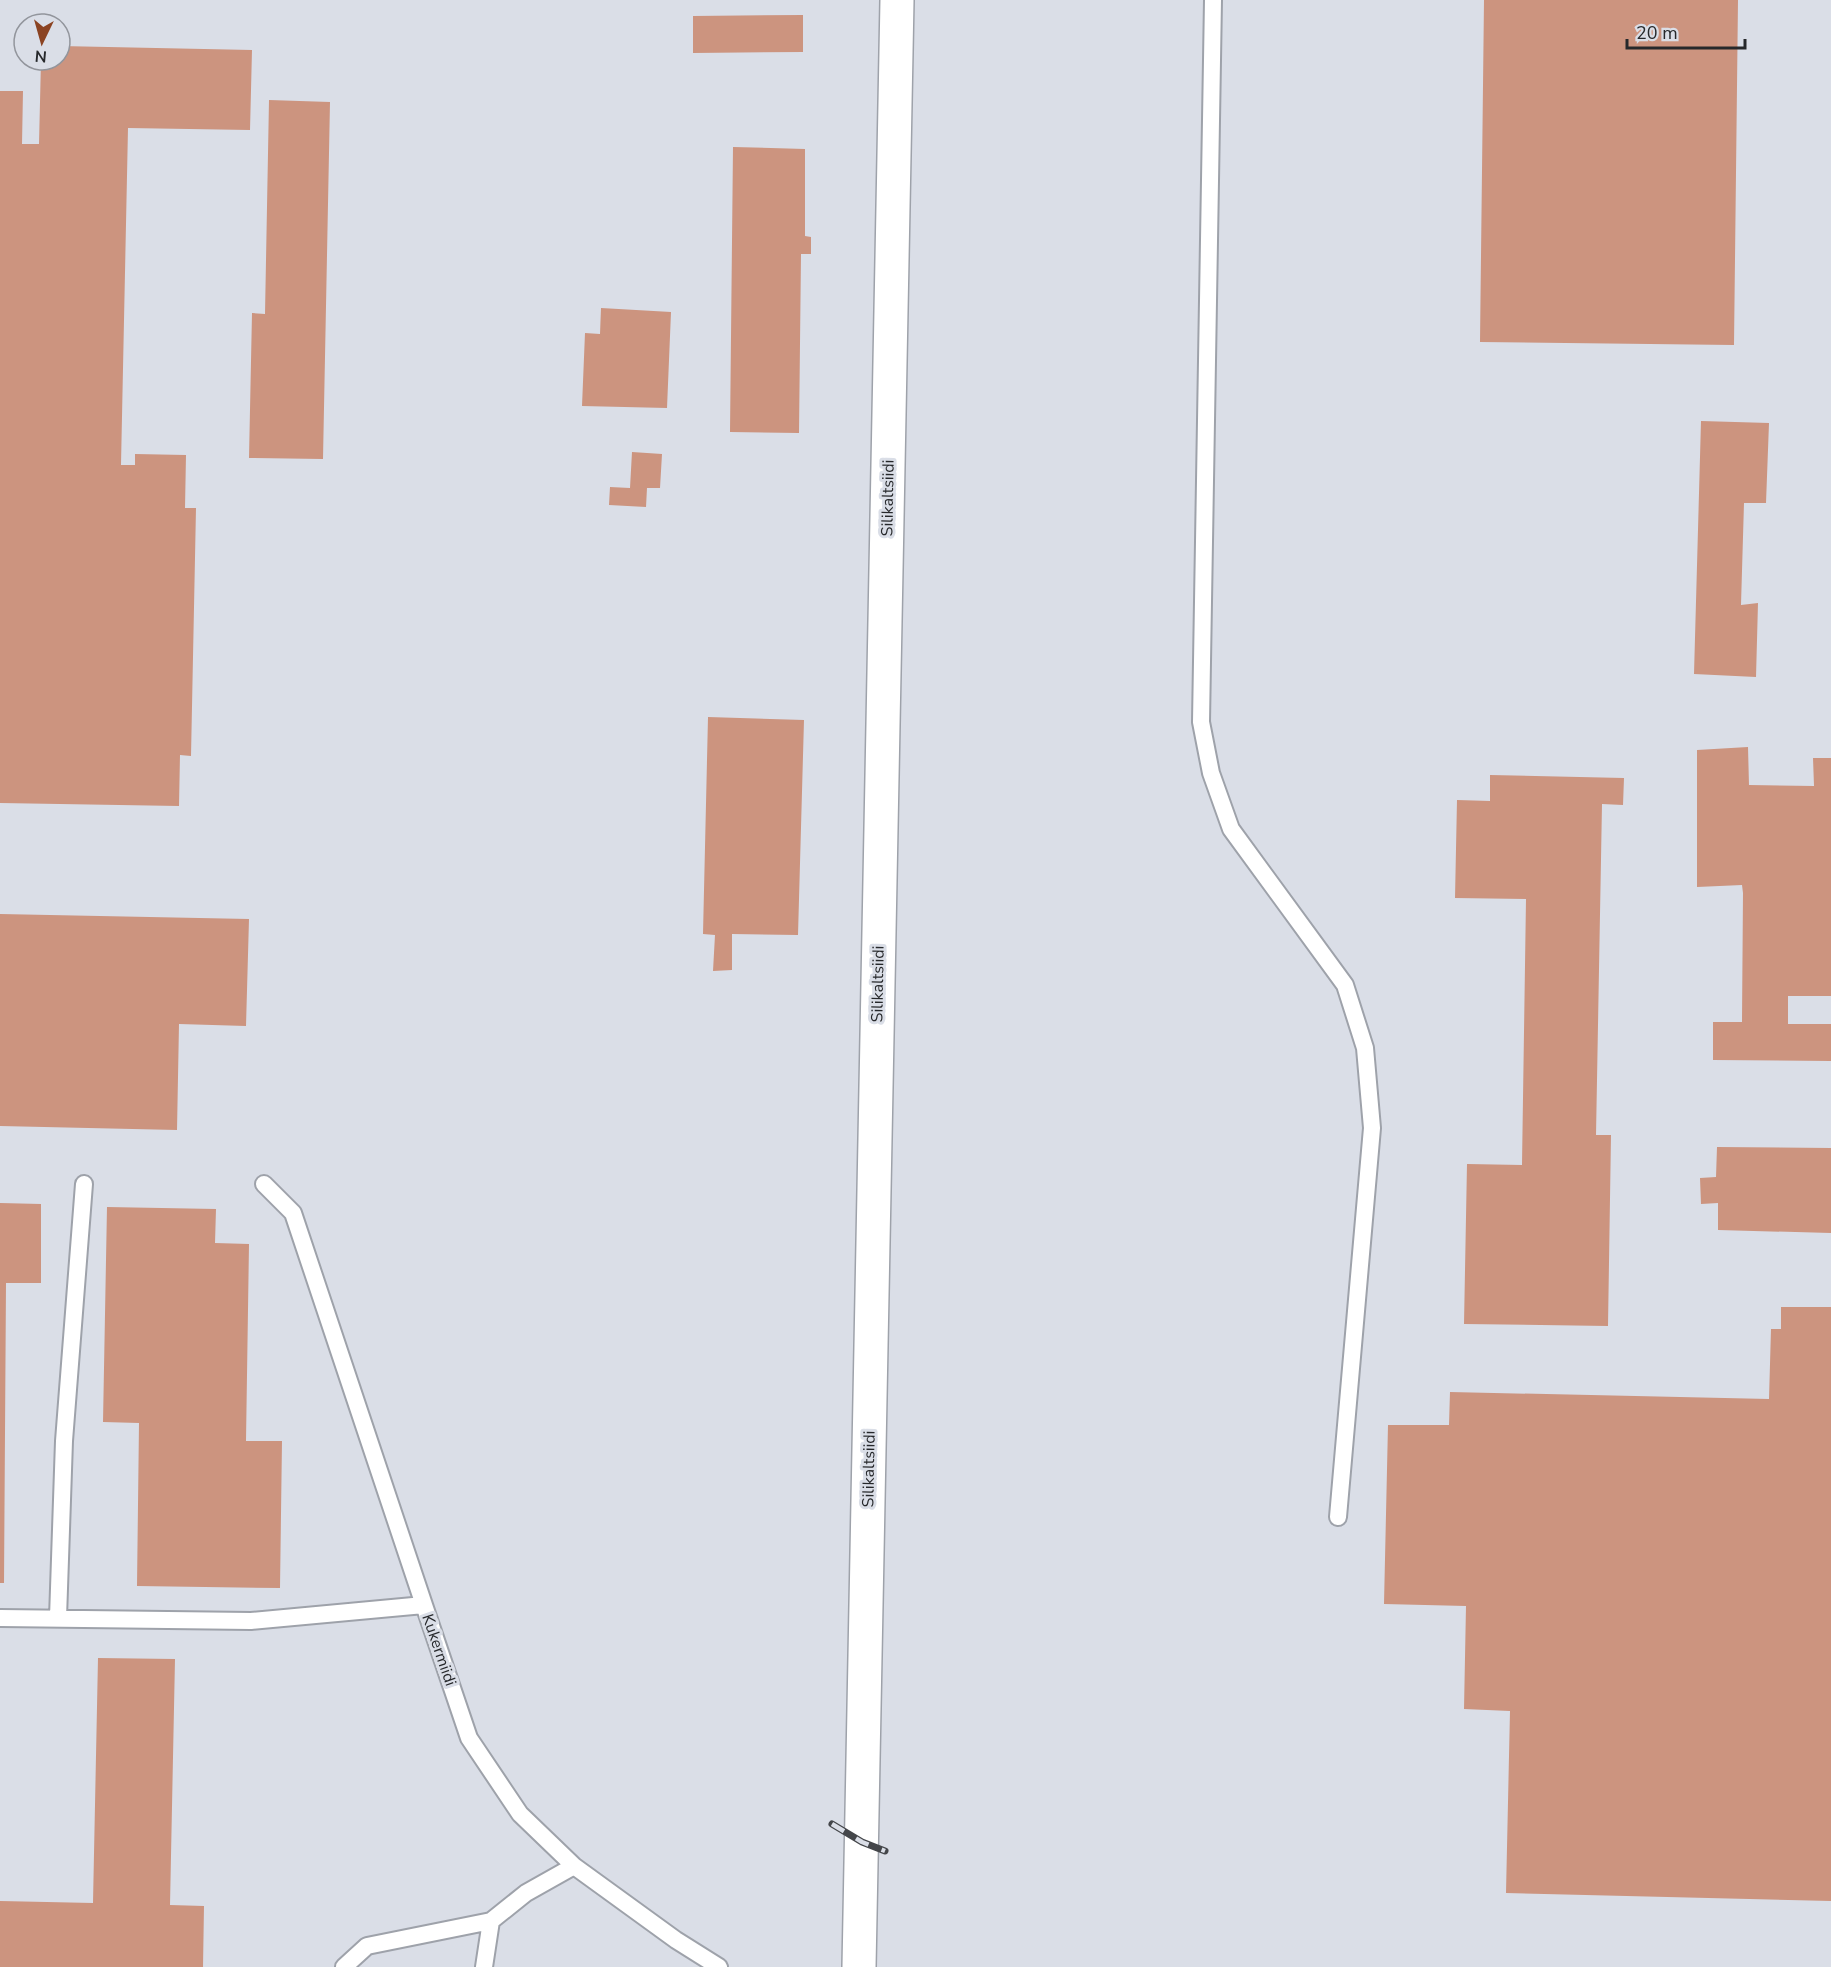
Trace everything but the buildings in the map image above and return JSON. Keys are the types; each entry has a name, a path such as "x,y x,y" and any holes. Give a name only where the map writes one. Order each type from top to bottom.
{"street":[{"name":"Silikaltsiidi","path":"859,1967 897,0"}],"lane":[{"path":"1212,0 1201,722 1211,773 1231,830 1345,985 1365,1048 1372,1128 1338,1517"},
{"path":"58,1618 64,1441 84,1184"},
{"path":"264,1184 293,1213 424,1605"},
{"name":"Kukermiidi","path":"0,1618 251,1621 424,1605 469,1738 520,1814 574,1866 676,1940 719,1967"},
{"path":"344,1967 367,1946 491,1921 526,1893 574,1866"},
{"path":"483,1967 491,1921"}],"railway":[{"path":"832,1824 862,1842 885,1851"}]}
